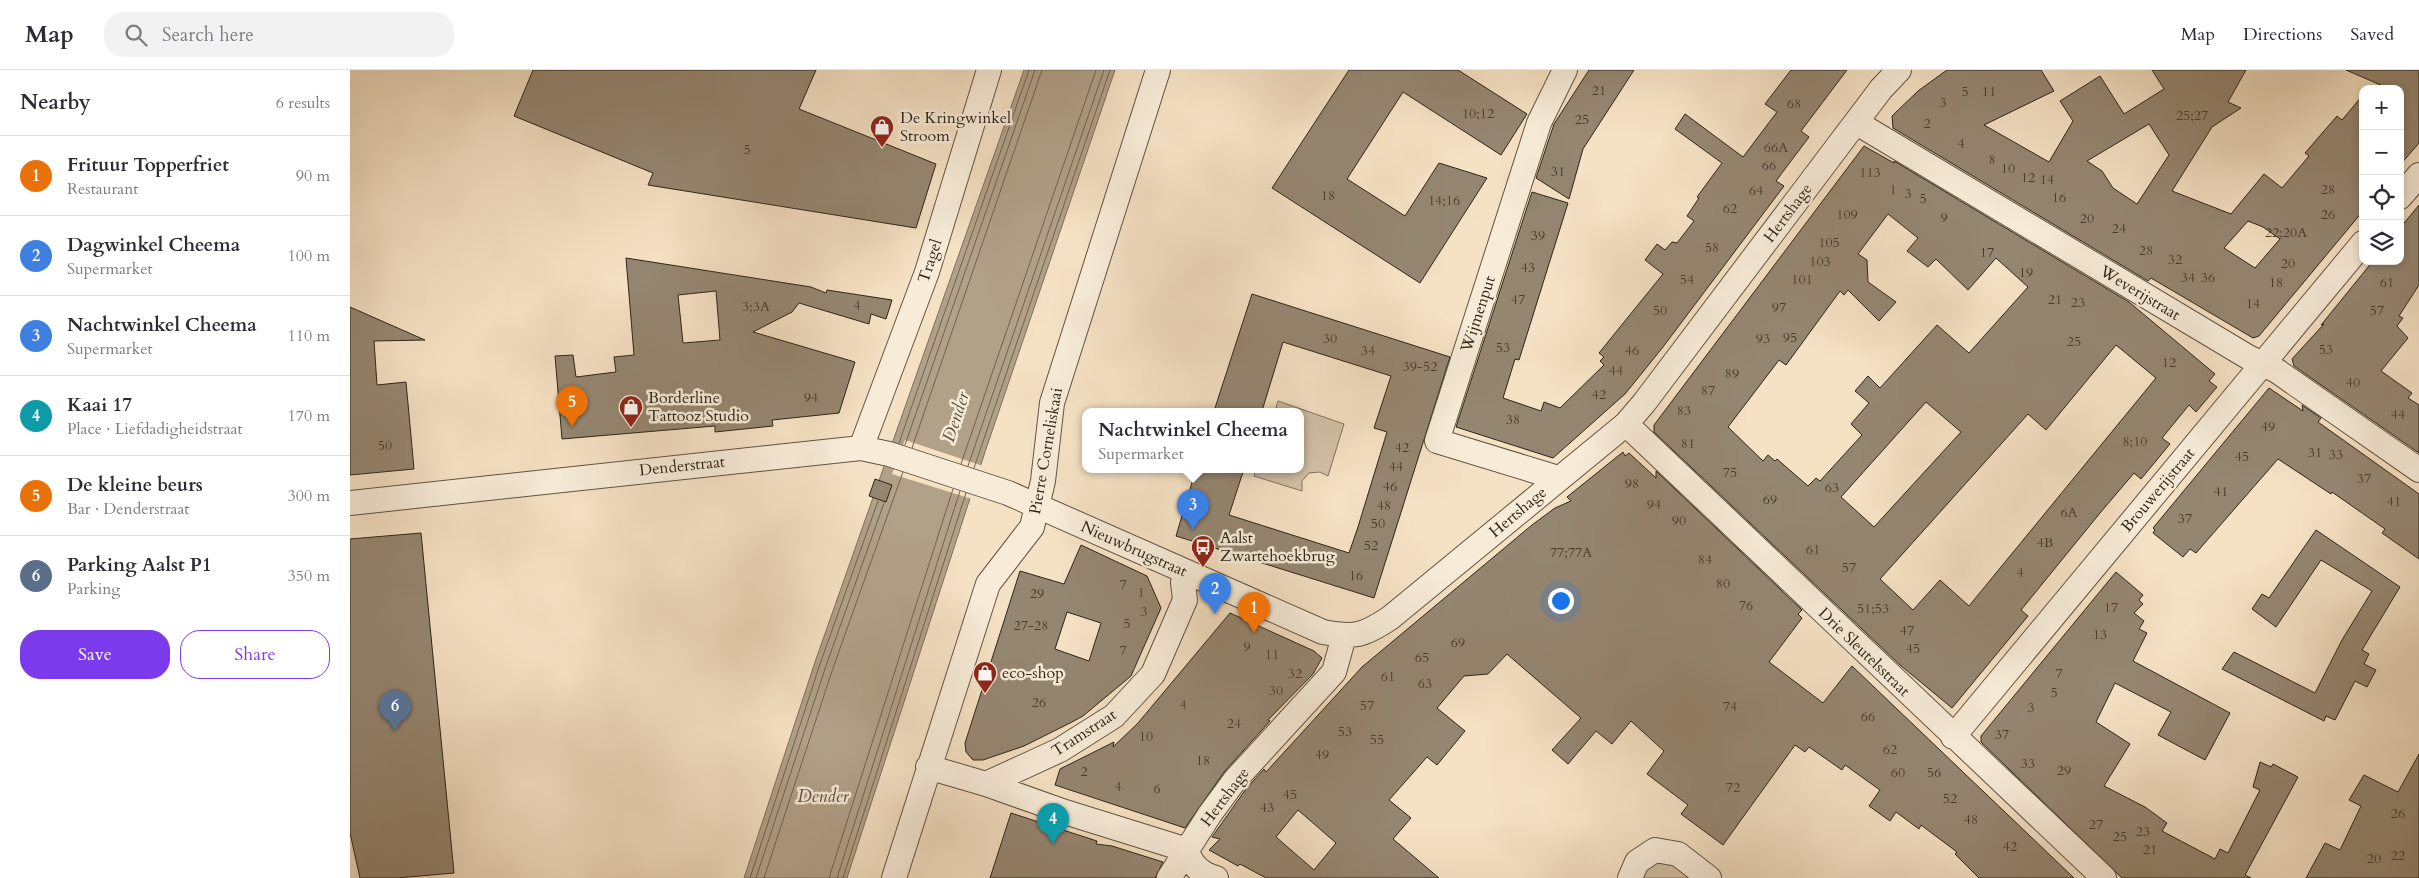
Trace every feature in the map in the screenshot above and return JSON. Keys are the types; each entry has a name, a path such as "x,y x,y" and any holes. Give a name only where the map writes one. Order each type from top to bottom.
{"street":[{"name":"Tragel","path":"861,448 927,272 989,70"},
{"name":"Pierre Corneliskaai","path":"894,878 988,584 1032,527 1044,481 1052,403 1158,70"},
{"name":"Wijmenput","path":"1558,478 1437,441 1539,123 1566,70"},
{"name":"Hertshage","path":"1169,878 1210,814 1235,780 1334,672 1344,636 1358,636 1370,631 1390,618 1626,424 1881,89 1899,70"},
{"name":"Weverijstraat","path":"1857,123 2239,352 2263,363 2419,470"},
{"path":"2404,192 2419,175"},
{"name":"Brouwerijstraat","path":"1954,737 2359,248"},
{"name":"Drie Sleutelsstraat","path":"1626,424 2104,878"},
{"name":"Denderstraat","path":"350,503 861,448 889,454 1008,493"},
{"name":"Nieuwbrugstraat","path":"1008,493 1323,632 1344,636"},
{"name":"Tramstraat","path":"986,784 1034,763 1084,736 1114,716 1130,700 1149,679 1159,662 1184,600 1184,582 1188,573"},
{"path":"928,768 986,784 1065,812 1187,850 1198,869 1205,875 1216,878"},
{"path":"1630,878 1637,862 1655,850 1678,854 1708,878"}],"shaded area":[{"path":"1278,401 1298,408 1276,408"},
{"path":"1304,410 1344,424 1328,476 1320,472 1309,473 1302,481 1302,491 1254,476 1255,473 1304,473"},
{"path":"1665,861 1676,863 1696,878 1638,878 1650,866"}],"water":[{"name":"Dender","path":"1024,70 1115,70 985,452 847,878 744,878 815,662"}],"pier":[{"path":"905,440 983,466 972,499 892,474"}],"building":[{"path":"533,70 816,70 799,109 936,164 916,228 648,185 653,173 514,116"},
{"path":"1349,70 1458,70 1527,114 1501,155 1403,92 1347,179 1405,216 1439,163 1487,178 1420,283 1272,188"},
{"path":"1589,70 1634,70 1583,149 1569,199 1536,178 1554,124"},
{"path":"1791,70 1847,70 1801,131 1809,137 1776,181 1784,186 1663,347 1625,394 1553,458 1456,427 1532,192 1568,203 1519,360 1515,359 1503,398 1541,411 1544,402 1560,408 1604,365 1600,361 1604,357 1599,353 1663,274 1645,260 1657,244 1665,250 1672,242 1677,243 1694,221 1687,216 1699,198 1697,197 1722,163 1675,129 1685,114 1743,157 1777,112 1765,104"},
{"path":"1947,70 2041,70 2054,91 1984,125 2049,162 2073,121 2060,101 2100,76 2124,114 2164,89 2152,70 2246,70 2228,102 2241,108 2212,127 2172,191 2231,214 2264,174 2282,188 2309,156 2305,153 2337,116 2342,120 2359,100 2359,216 2259,336 2253,338 2151,278 2148,281 1893,128 1892,116 1918,91","holes":["2149,124 2169,155 2137,204 2113,188 2102,171 2087,161","2248,221 2263,227 2280,239 2255,268 2224,248"]},
{"path":"2346,70 2419,70 2419,143 2404,160 2404,85 2381,85"},
{"path":"1864,146 1894,163 1894,161 2129,302 2215,374 2209,381 2217,387 2196,412 2189,405 2162,438 2170,444 2141,479 2134,473 2100,513 2021,610 2028,616 1952,708 1900,665 1654,432 1654,425","holes":["1888,214 1918,238 1907,251 1928,267 1936,259 1968,290 1996,258 2028,287 1969,353 1937,325 1880,388 1868,376 1855,391 1869,403 1851,424 1862,435 1820,481 1816,478 1808,486 1777,459 1775,461 1768,455 1763,461 1728,427 1779,360 1786,365 1840,291 1844,295 1848,290 1879,321 1896,302 1868,282 1867,260 1858,254","2116,345 2156,378 1969,606 1940,580 1913,610 1880,579 2028,414 2046,430","1926,402 1961,432 1874,527 1841,497"]},
{"path":"2419,205 2419,285 2399,316 2403,318 2397,326 2408,338 2381,371 2412,393 2408,398 2419,405 2419,453 2294,366 2292,359 2324,324 2321,325 2370,265 2404,265 2404,223"},
{"path":"626,258 811,287 826,293 827,290 892,300 886,319 871,314 869,324 799,303 792,312 753,332 855,362 839,413 772,420 773,426 715,432 715,426 562,439 555,356 573,355 576,377 616,372 614,357 634,355","holes":["716,291 720,340 683,343 678,295"]},
{"path":"1252,294 1450,357 1374,598 1176,536 1195,473 1243,473 1229,515 1349,553 1387,432 1374,428 1391,376 1283,342 1263,408 1215,408"},
{"path":"350,307 425,340 374,341 377,385 406,382 414,469 350,475"},
{"path":"2269,388 2303,411 2302,405 2321,418 2318,422 2419,494 2419,559 2382,533 2385,529 2332,492 2331,494 2278,459 2196,553 2190,549 2183,557 2153,533 2155,530 2153,528"},
{"path":"1623,452 1625,456 1629,453 1656,478 1656,471 1802,610 1798,614 1802,618 1769,662 1823,703 1852,666 2074,878 1979,878 1955,854 1957,852 1921,825 1919,829 1896,812 1890,821 1869,806 1880,790 1845,765 1842,770 1809,747 1805,752 1795,745 1723,845 1681,814 1688,805 1647,774 1664,751 1631,721 1612,744 1596,731 1568,764 1552,750 1581,718 1507,654 1488,674 1464,676 1437,708 1465,731 1437,765 1427,757 1389,800 1411,818 1393,839 1439,878 1266,878 1240,864 1238,866 1209,850 1220,839 1212,837 1246,789 1264,769 1266,772 1362,667 1532,525 1555,508 1571,501 1567,497","holes":["1298,810 1336,843 1314,870 1276,837"]},
{"path":"875,479 892,485 886,502 869,496"},
{"path":"2316,530 2400,587 2362,650 2369,654 2364,664 2376,670 2367,687 2355,681 2335,720 2326,716 2324,721 2222,669 2234,652 2315,693 2342,640 2372,591 2321,560 2276,627 2252,609 2262,594 2269,598"},
{"path":"421,533 454,873 397,878 360,878 350,833 350,539"},
{"path":"1081,545 1147,576 1161,608 1131,676 1083,716 1072,722 1024,746 983,760 973,760 966,752 965,743 1020,571 1064,584","holes":["1067,612 1101,623 1089,661 1055,649"]},
{"path":"2116,572 2143,595 2139,600 2143,604 2134,613 2144,621 2139,629 2147,633 2133,661 2230,713 2205,760 2158,735 2171,712 2115,683 2096,722 2130,744 2104,786 2145,807 2167,823 2162,831 2215,859 2220,849 2228,853 2260,790 2253,787 2260,762 2271,767 2273,764 2298,777 2245,875 2251,878 2122,878 1981,742 1981,736"},
{"path":"1230,613 1314,651 1322,658 1313,674 1268,720 1270,721 1224,772 1185,828 1055,785 1060,769 1114,742 1113,747 1138,723"},
{"path":"2419,754 2419,878 2306,878 2325,843 2340,850 2361,806 2349,800 2364,775 2398,792"},
{"path":"1011,813 1097,841 1096,844 1112,846 1163,862 1155,878 990,878"}],"place":[{"name":"De Kringwinkel Stroom","path":"882,148"},
{"name":"De kleine beurs","path":"572,427"},
{"name":"Borderline Tattooz Studio","path":"631,428"},
{"name":"Nachtwinkel Cheema","path":"1193,530"},
{"name":"Aalst Zwartehoekbrug","path":"1203,568"},
{"name":"Dagwinkel Cheema","path":"1215,614"},
{"name":"Frituur Topperfriet","path":"1254,633"},
{"name":"eco-shop","path":"985,694"},
{"name":"Parking Aalst P1","path":"395,731"},
{"name":"Kaai 17","path":"1053,844"}]}
